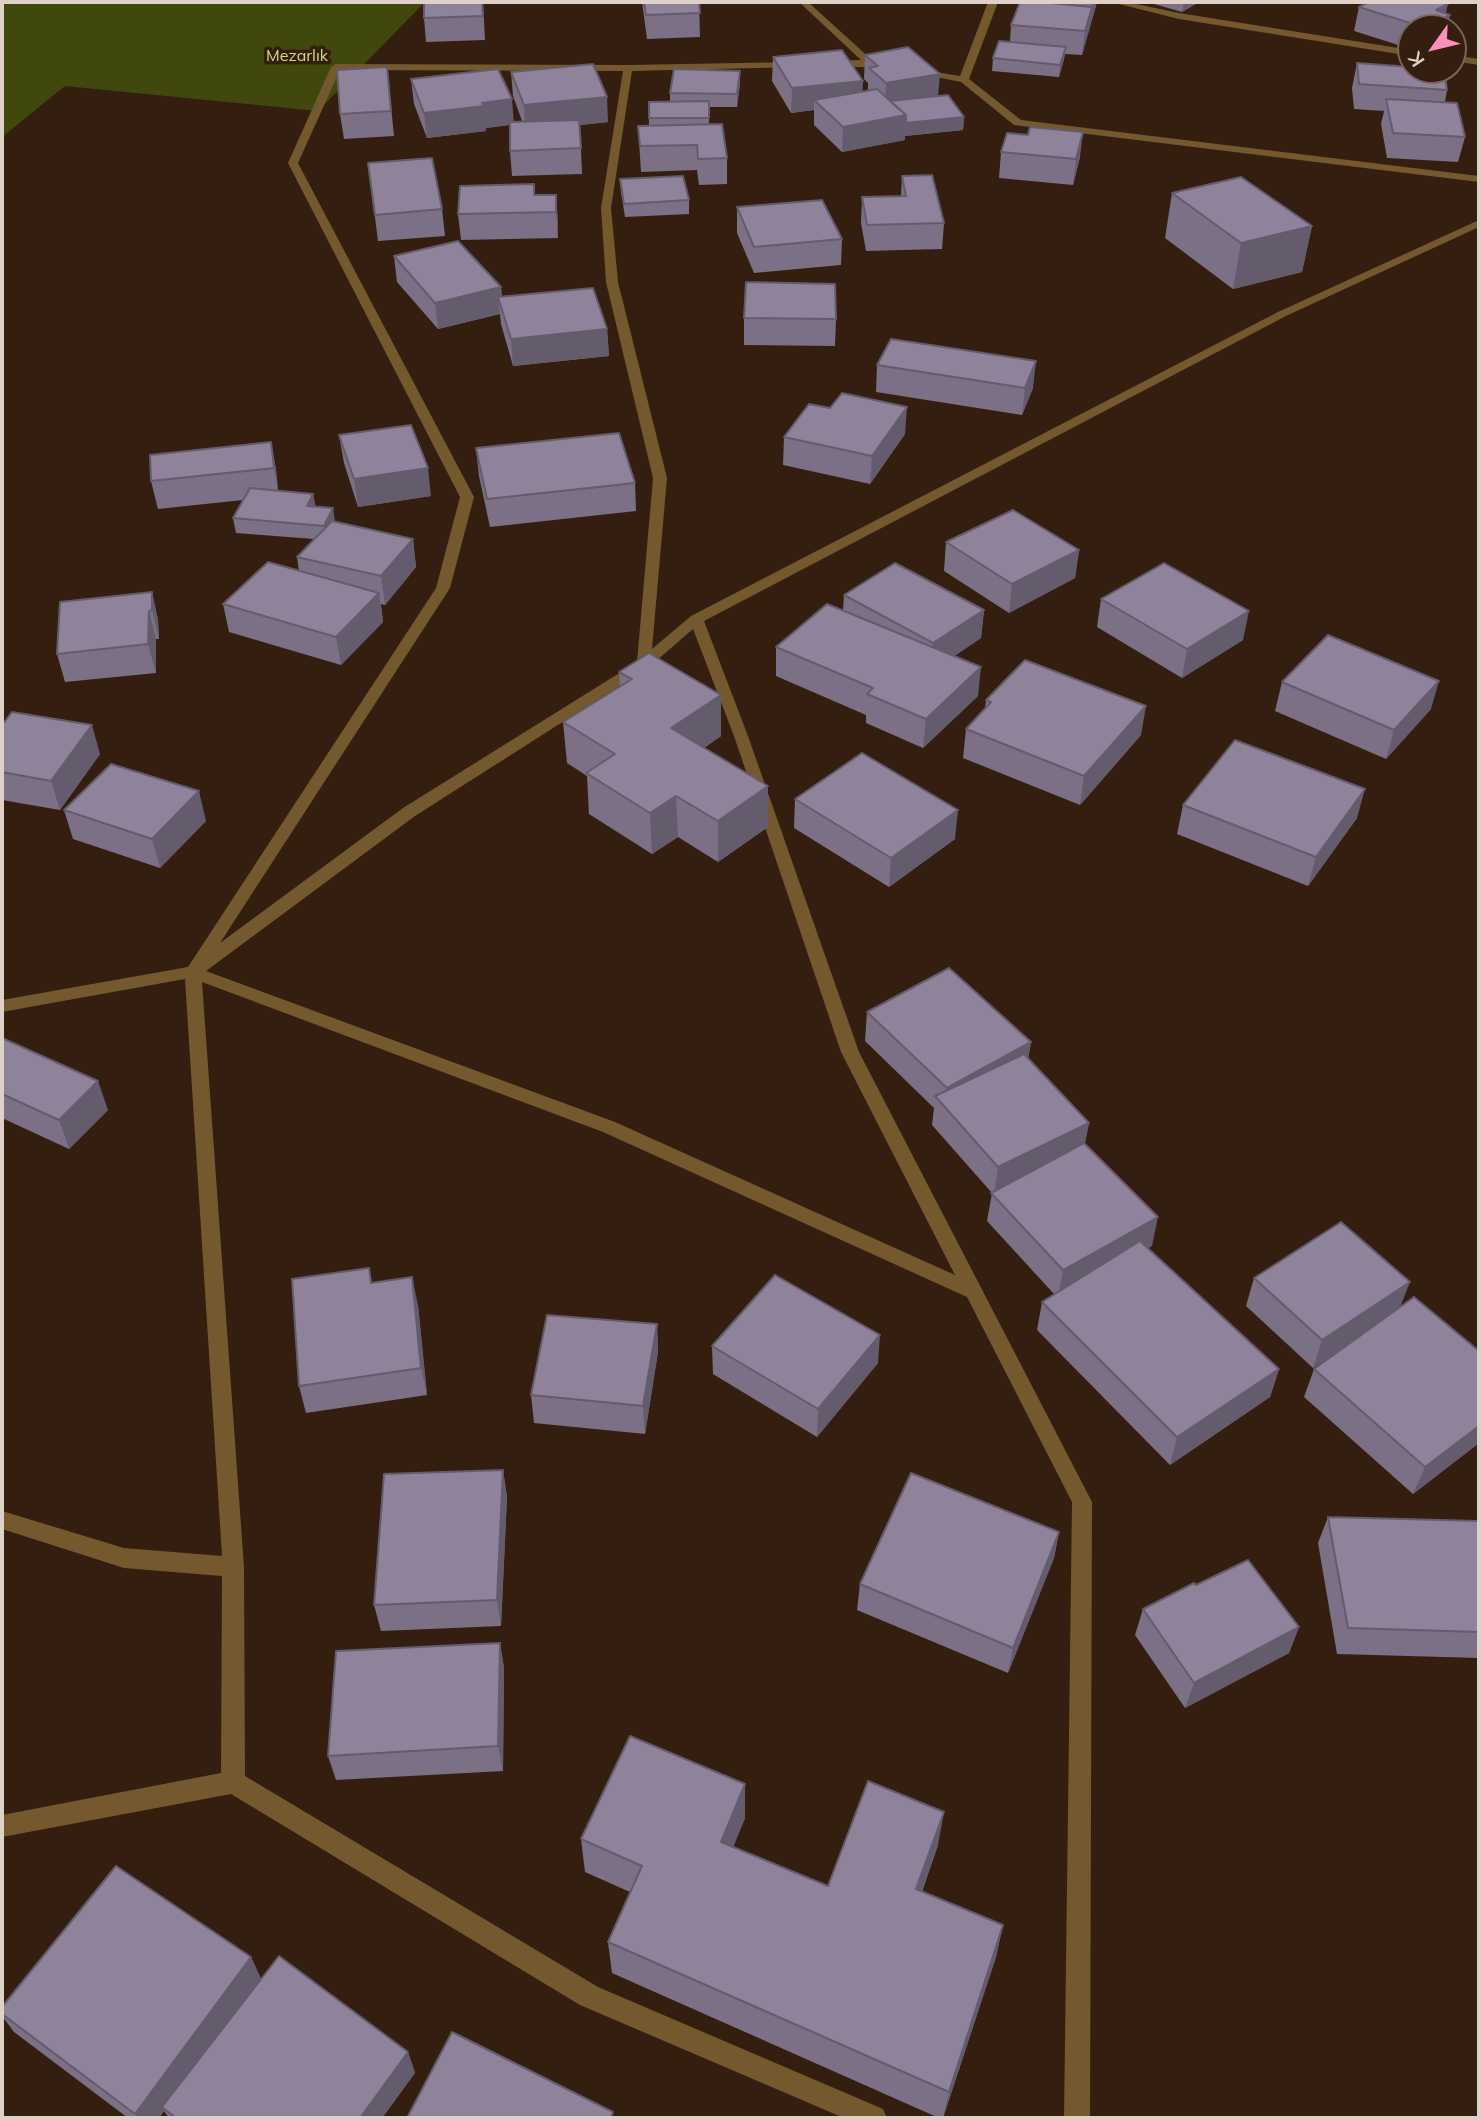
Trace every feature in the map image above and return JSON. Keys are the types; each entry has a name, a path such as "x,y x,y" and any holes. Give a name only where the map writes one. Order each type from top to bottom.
{"street":[{"path":"803,2 870,63"},
{"path":"964,80 993,2"},
{"path":"1116,2 1205,20 1397,51"},
{"path":"233,1782 233,1567 192,972 443,588 467,497 293,163 336,67 628,68 870,63 897,68"},
{"path":"628,68 606,208 612,282 660,478 644,664"},
{"path":"910,71 964,80 1018,123 1479,179"},
{"path":"2,1006 192,972 409,812 644,664 696,619 1282,314 1479,223"},
{"path":"696,619 741,736 850,1052 1082,1502 1077,2118"},
{"path":"192,972 609,1127 974,1292"},
{"path":"2,1520 124,1558 233,1567"},
{"path":"2,1826 233,1782 589,1996 874,2118"}],"green space":[{"name":"Mezarlık","path":"2,2 425,2 318,111 65,86 2,137"}],"building":[{"path":"424,2 482,2 483,16 424,18"},
{"path":"644,2 699,2 700,13 646,15"},
{"path":"1020,2 1092,7 1085,31 1011,25"},
{"path":"1369,2 1448,4 1436,10 1447,14 1397,14 1397,19 1359,7"},
{"path":"999,41 1066,47 1060,65 993,58"},
{"path":"908,47 940,74 886,83 869,68 878,66 865,55"},
{"path":"842,50 863,81 792,88 773,57"},
{"path":"1357,63 1397,66 1397,84 1446,84 1447,90 1359,84"},
{"path":"593,64 607,97 524,105 511,72"},
{"path":"387,67 391,111 340,114 337,70"},
{"path":"498,69 512,99 482,103 484,106 424,113 411,79"},
{"path":"674,69 740,71 737,94 670,93"},
{"path":"877,89 906,115 843,127 814,100"},
{"path":"948,95 964,117 906,123 906,115 890,101"},
{"path":"1386,99 1457,103 1465,137 1393,133"},
{"path":"709,101 709,118 649,118 649,102"},
{"path":"579,120 581,148 510,151 510,122"},
{"path":"722,124 727,158 698,159 697,145 640,146 638,126"},
{"path":"1030,127 1083,132 1076,159 1001,152 1007,133 1028,135"},
{"path":"432,158 442,209 375,215 368,163"},
{"path":"932,175 944,223 867,225 862,197 906,196 902,176"},
{"path":"683,176 689,200 624,204 620,179"},
{"path":"1241,177 1312,226 1241,243 1172,193"},
{"path":"534,184 534,195 556,195 556,212 458,214 460,186"},
{"path":"822,200 842,239 754,247 737,207"},
{"path":"458,241 501,287 435,303 394,256"},
{"path":"746,282 835,284 836,319 744,318"},
{"path":"593,288 607,329 511,339 498,297"},
{"path":"891,339 1036,361 1025,388 877,365"},
{"path":"842,393 907,407 872,456 784,437 809,404 830,408"},
{"path":"411,425 428,468 354,479 339,435"},
{"path":"619,433 635,483 487,499 476,448"},
{"path":"271,442 274,468 151,481 150,455"},
{"path":"250,488 313,494 307,506 333,508 324,526 233,518"},
{"path":"1013,510 1079,550 1012,584 946,542"},
{"path":"332,521 413,539 381,576 297,557"},
{"path":"268,562 379,593 336,637 223,604"},
{"path":"895,563 984,610 933,643 844,595"},
{"path":"1164,563 1249,611 1187,649 1101,599"},
{"path":"152,592 148,644 57,654 60,602"},
{"path":"827,604 981,667 926,719 867,694 873,688 776,647"},
{"path":"1328,635 1439,681 1394,730 1282,682"},
{"path":"649,653 721,695 671,728 768,786 718,821 676,796 650,813 586,773 615,754 563,722 632,679 619,672"},
{"path":"1025,660 1146,706 1084,776 966,729 991,702 986,700"},
{"path":"12,712 92,725 51,781 2,772 2,725"},
{"path":"1235,740 1365,789 1316,857 1183,805"},
{"path":"862,753 958,810 891,858 795,799"},
{"path":"111,764 199,791 152,839 64,810"},
{"path":"949,968 1031,1042 947,1088 867,1012"},
{"path":"2,1038 98,1081 59,1120 2,1094"},
{"path":"1024,1054 1089,1123 998,1167 935,1096"},
{"path":"1084,1143 1158,1217 1063,1270 991,1193"},
{"path":"1341,1222 1410,1282 1322,1340 1254,1278"},
{"path":"1140,1241 1279,1369 1177,1437 1042,1302"},
{"path":"369,1268 371,1283 412,1277 421,1368 299,1386 292,1279"},
{"path":"775,1275 880,1335 818,1409 712,1346"},
{"path":"1414,1297 1479,1351 1479,1426 1425,1467 1314,1369"},
{"path":"547,1315 657,1324 643,1406 531,1395"},
{"path":"503,1470 497,1600 374,1605 384,1474"},
{"path":"911,1473 1059,1532 1013,1648 860,1584"},
{"path":"1328,1517 1478,1521 1479,1632 1348,1628"},
{"path":"1248,1560 1299,1627 1194,1683 1143,1609"},
{"path":"500,1643 498,1746 328,1756 336,1651"},
{"path":"630,1736 745,1784 721,1842 828,1886 868,1781 944,1812 916,1889 1003,1925 949,2092 608,1942 642,1866 581,1839"},
{"path":"116,1866 251,1957 135,2114 2,2014 2,2007"},
{"path":"279,1956 408,2052 360,2118 176,2118 162,2107"},
{"path":"452,2032 613,2112 611,2118 407,2118"}]}
